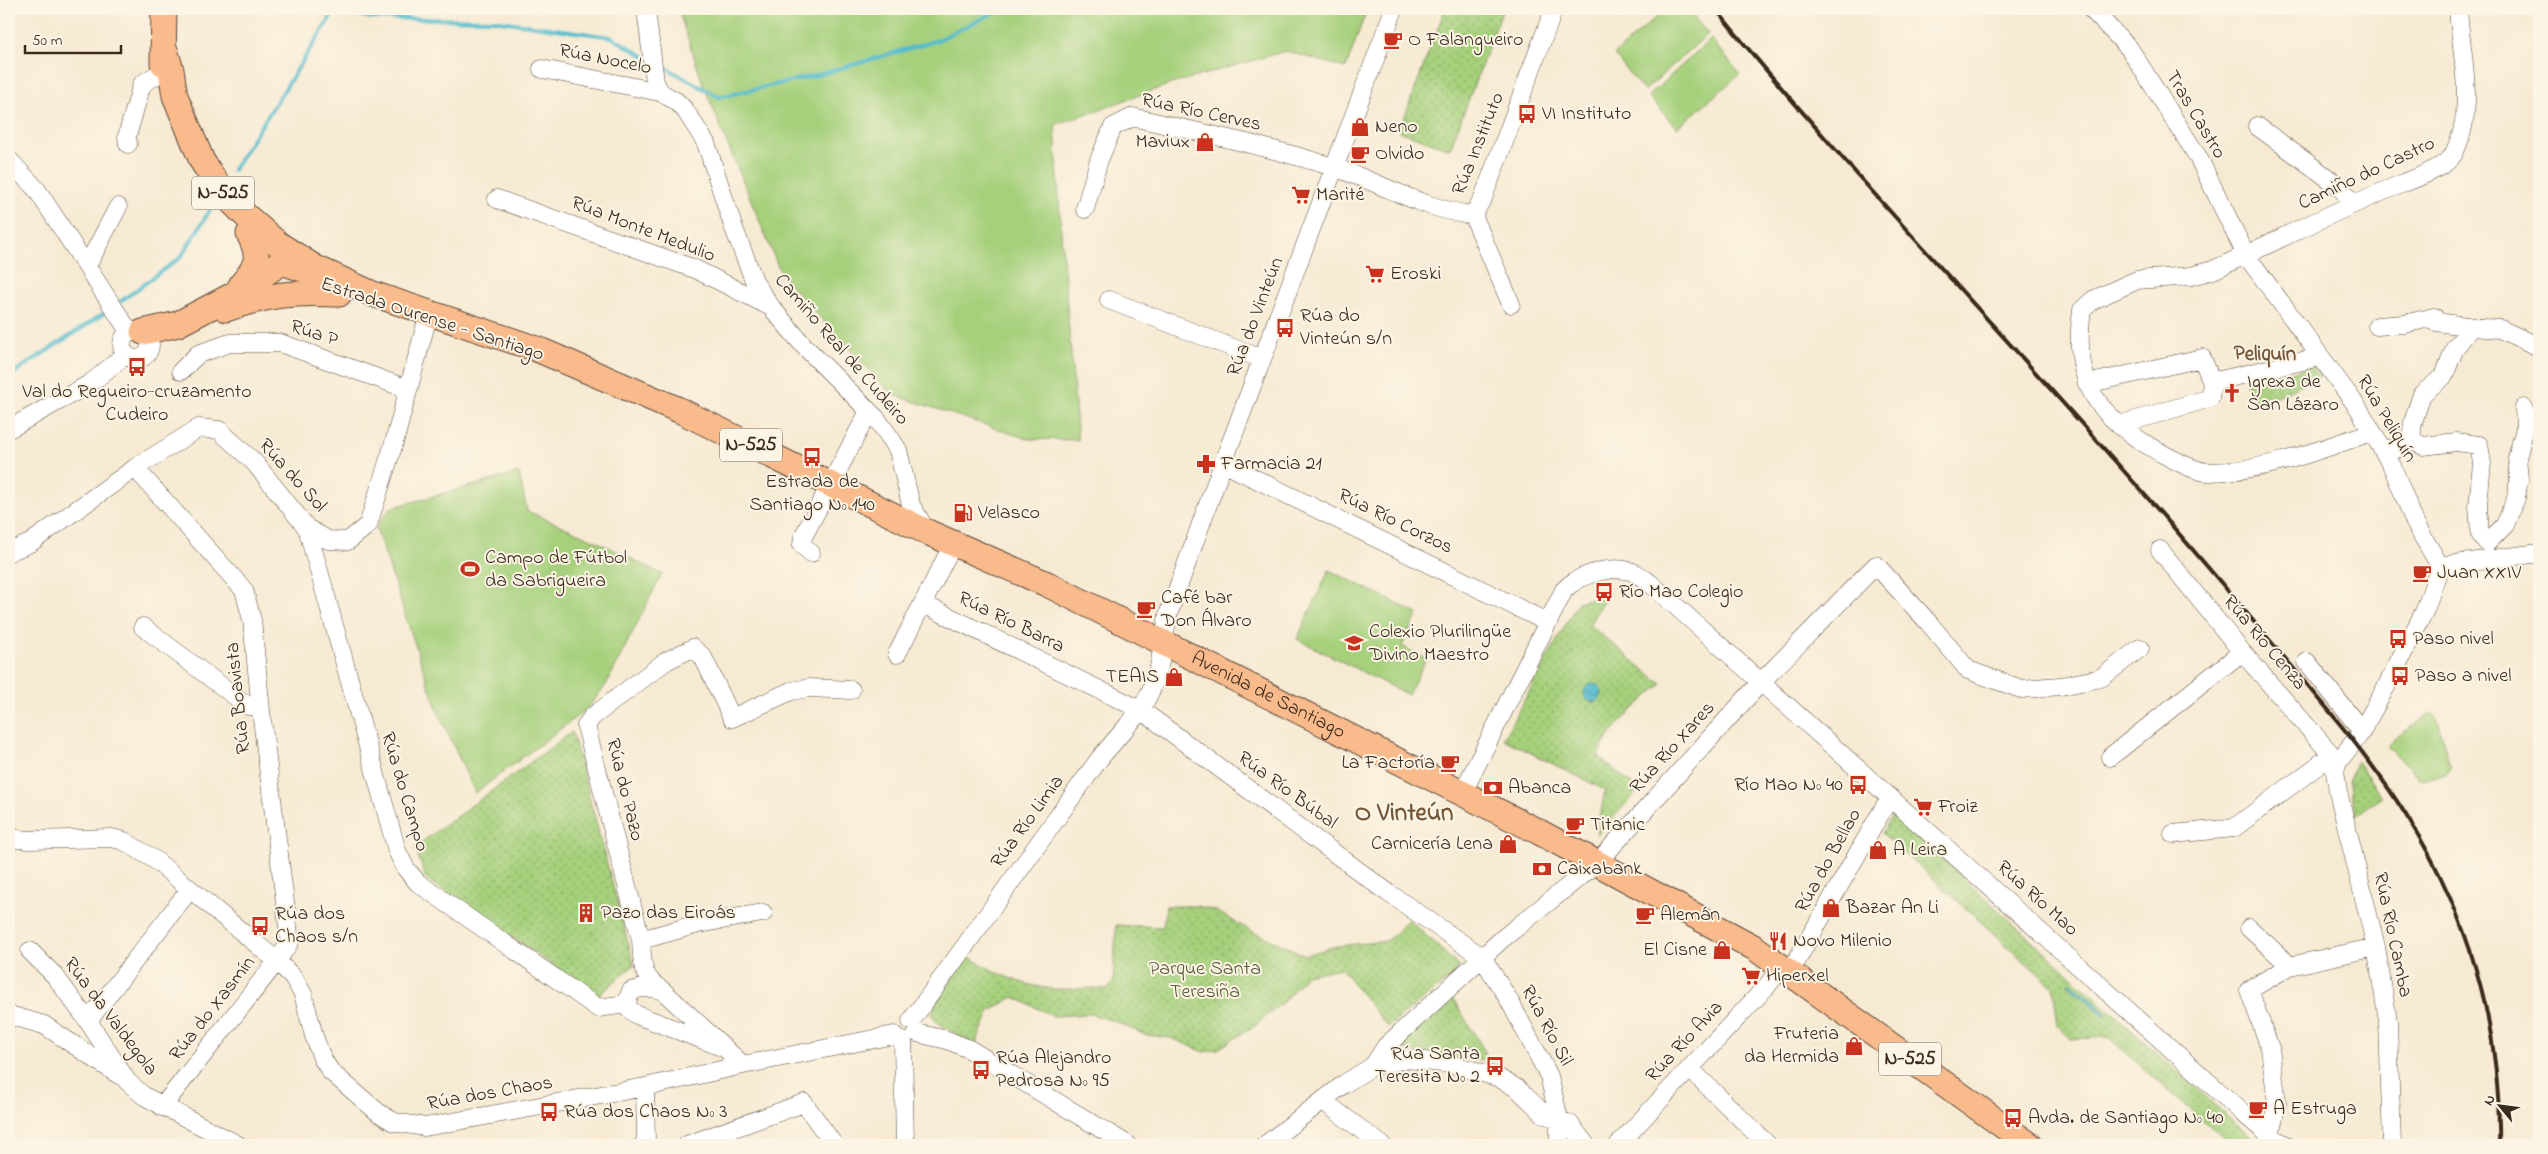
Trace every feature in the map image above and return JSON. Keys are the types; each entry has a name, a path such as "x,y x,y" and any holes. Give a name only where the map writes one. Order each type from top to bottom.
{"highway":[{"name":"Estrada Ourense - Santiago","path":"164,9 163,72 171,106 190,153 206,182 238,224 249,234 280,253 314,268 346,289 427,320 571,365"},
{"name":"Estrada Ourense - Santiago","path":"164,47 171,70 175,96 202,162 223,193 280,253"},
{"path":"232,296 256,267 257,250 249,234"},
{"path":"141,337 178,324 232,296 280,253"},
{"path":"263,296 278,282 282,273 280,253"},
{"name":"Estrada Ourense - Santiago","path":"346,289 413,308 536,349 679,410 927,532"},
{"path":"141,337 179,330 218,312 263,296 346,289"},
{"name":"Avenida de Santiago","path":"927,532 1047,584 1163,642 1597,863 1734,936 1786,969 2030,1145"}],"street":[{"path":"646,9 652,68 655,82 660,92"},
{"name":"Rúa do Vinteún","path":"1163,642 1168,614 1222,463 1336,168 1394,9"},
{"name":"Rúa Instituto","path":"1336,168 1448,213 1473,215 1483,198 1554,9"},
{"name":"Tras Castro","path":"2091,9 2129,48 2198,157 2246,255"},
{"name":"Camiño do Castro","path":"2372,432 2290,459 2251,467 2209,472 2178,462 2136,439 2104,413 2087,384 2078,336 2082,310 2093,300 2137,280 2190,276 2214,270 2353,203 2426,174 2452,157 2458,142 2464,112 2466,77 2458,9"},
{"name":"Rúa Nocelo","path":"542,70 660,92"},
{"path":"128,144 127,136 142,84 163,72"},
{"name":"Camiño Real de Cudeiro","path":"660,92 676,101 685,110 706,142 755,283 771,307 804,346 884,428 898,450 911,505 927,532"},
{"name":"Rúa Río Cerves","path":"1085,209 1099,160 1113,127 1133,117 1300,157 1336,168"},
{"path":"2257,126 2340,187 2353,203"},
{"path":"9,160 37,190 88,266 141,337 148,353 143,357 134,358 126,354 122,345 141,337"},
{"name":"Rúa Monte Medulio","path":"497,199 695,269 771,307"},
{"path":"88,266 118,207"},
{"path":"1473,215 1511,304"},
{"name":"Rúa Peliquín","path":"2246,255 2359,408 2392,466 2416,525 2440,566"},
{"path":"1109,300 1262,359"},
{"path":"2377,326 2404,324 2434,317 2436,322 2500,329 2539,347"},
{"name":"Rúa do Sol","path":"9,552 30,542 135,468 199,428 219,430 254,462 307,528 328,540 348,541 368,525 427,320"},
{"path":"2411,440 2413,422 2422,394 2444,376 2455,348 2471,327 2474,327"},
{"name":"Rúa P","path":"181,371 198,354 230,343 280,343 408,389"},
{"path":"9,429 91,383 126,354"},
{"path":"2212,382 2320,357"},
{"path":"2087,384 2202,358 2212,382 2210,398 2118,425"},
{"path":"2484,561 2487,543 2505,525 2516,498 2520,479 2517,458 2526,428 2524,408"},
{"path":"810,553 802,545 803,537 868,411"},
{"path":"2382,449 2397,449 2411,440"},
{"path":"2411,440 2423,446 2456,442 2479,445 2482,463 2478,505 2480,534 2487,543"},
{"name":"Rúa Río Corzos","path":"1222,463 1547,622"},
{"name":"Rúa Boavista","path":"135,468 244,590 252,620 260,705 290,942 277,961"},
{"name":"Rúa do Campo","path":"307,528 397,851 406,869 418,883 598,1008 629,997"},
{"name":"Rúa Río Barra","path":"953,544 923,604 1141,710"},
{"name":"Rúa Río Cenza","path":"2160,550 2242,652 2335,758"},
{"path":"2173,834 2234,828 2335,758 2358,736 2425,610 2440,566 2539,553"},
{"name":"Rúa Río Xares","path":"1373,1066 1386,1046 1482,957 1597,863 1761,682 1876,565 1928,622 1968,670 2021,689 2061,686 2101,678 2140,648"},
{"name":"Rúa Río Mao","path":"1462,794 1558,599 1571,583 1594,574 1626,570 1635,572 1650,583 1890,797 2269,1141 2286,1145"},
{"path":"897,654 923,604"},
{"path":"144,627 248,706 260,705"},
{"name":"Rúa Río Limia","path":"906,1032 1100,758 1141,710 1159,668 1163,642"},
{"name":"Rúa do Pazo","path":"743,1064 662,990 649,982 644,974 641,940 586,726 592,717 666,661 693,648 703,657 732,718 790,691 809,688 851,690"},
{"path":"2110,757 2242,652"},
{"path":"2307,662 2358,736"},
{"name":"Rúa Río Búbal","path":"1141,710 1379,886 1482,957"},
{"name":"Rúa Río Camba","path":"2335,758 2338,792 2376,947 2388,1021 2392,1145"},
{"name":"Rúa do Bellao","path":"1786,969 1809,942 1890,797"},
{"name":"Rúa dos Chaos","path":"9,838 28,840 97,836 124,841 155,860 277,961 293,978 302,994 322,1058 331,1072 372,1107 394,1122 434,1127 645,1087 743,1064 906,1032"},
{"path":"88,1021 190,889"},
{"path":"641,940 698,924 763,914"},
{"path":"2249,928 2290,966"},
{"path":"2269,1141 2277,1103 2270,1048 2249,990 2290,966 2376,947"},
{"name":"Rúa da Valdegola","path":"30,951 55,976 88,1021 126,1081 144,1096 238,1145"},
{"name":"Rúa Río Sil","path":"1482,957 1509,1000 1547,1070 1554,1090 1552,1116"},
{"name":"Rúa do Xasmín","path":"162,1106 277,961"},
{"name":"Rúa do Pazo","path":"643,965 629,997 629,1010 637,1015 728,1049"},
{"name":"Rúa Río Avia","path":"1618,1145 1767,986 1786,969"},
{"path":"629,997 651,987 662,990"},
{"path":"9,1015 44,1025 126,1081"},
{"path":"905,1145 906,1032 947,1040 969,1049 1128,1145"},
{"path":"1265,1145 1344,1084 1373,1066 1407,1059 1450,1064 1496,1076 1518,1089 1552,1116 1570,1124 1586,1145"},
{"path":"1690,1068 1768,1145"},
{"path":"645,1087 646,1144"},
{"path":"1323,1101 1382,1145"},
{"path":"687,1145 804,1103 834,1145"},
{"path":"1552,1116 1553,1145"},
{"path":"1552,1116 1560,1145"}],"green space":[{"path":"678,9 1367,9 1346,68 1286,51 1171,84 1055,125 1061,233 1078,440 1028,439 891,394 782,276 703,84"},
{"path":"1445,9 1503,9 1450,149 1399,131"},
{"path":"1665,9 1687,9 1708,34 1644,91 1614,55"},
{"path":"1711,39 1740,74 1677,128 1648,96"},
{"path":"2311,367 2323,375 2256,405 2245,383"},
{"path":"519,473 527,511 594,540 662,574 606,685 587,709 475,793 436,707 376,528 390,508"},
{"path":"1329,570 1418,614 1402,646 1426,659 1408,695 1297,639"},
{"path":"1608,594 1589,625 1662,684 1635,707 1619,724 1598,754 1600,758 1639,790 1597,835 1605,790 1503,739 1578,602"},
{"path":"2428,715 2434,715 2438,720 2450,768 2446,775 2419,779 2409,766 2388,748 2394,739"},
{"path":"572,732 634,965 598,996 426,879 415,847"},
{"path":"2357,761 2382,797 2356,815 2349,781"},
{"path":"1893,815 2250,1137 2252,1145 2231,1145 2108,1037 2071,1039 2058,1026 2053,987 1882,833"},
{"name":"Parque Santa Teresiña","path":"1166,906 1197,906 1216,911 1253,932 1305,955 1336,946 1386,941 1408,919 1459,966 1455,974 1388,1027 1341,968 1306,975 1284,1001 1256,1025 1218,1049 1204,1052 1171,1038 1145,1035 1114,1021 1091,1014 1053,1016 1014,997 990,1011 975,1045 936,1022 932,1015 935,1002 968,956 998,973 1030,985 1054,989 1108,989 1113,982 1116,925 1163,927"},
{"path":"1452,997 1486,1053 1481,1060 1436,1056 1393,1048"}],"water":[{"path":"1593,684 1599,687 1602,693 1599,699 1593,702 1587,699 1584,693 1587,687"},
{"path":"2070,981 2107,1013 2105,1016 2068,984"}],"waterway":[{"path":"336,9 372,18 493,20 611,37 646,57"},
{"path":"233,170 336,9"},
{"path":"659,64 719,97 814,76 938,40 1001,9"},
{"path":"121,301 181,257 210,210"},
{"path":"9,376 103,314"}],"railway":[{"path":"1716,9 1825,138 2198,555 2351,738 2400,805 2422,841 2441,878 2467,942 2477,975 2486,1008 2492,1042 2499,1110 2499,1145"}],"place":[{"name":"O Falangueiro","path":"1393,40"},
{"name":"VI Instituto","path":"1527,114"},
{"name":"Neno","path":"1360,127"},
{"name":"Maviux","path":"1205,142"},
{"name":"Olvido","path":"1360,154"},
{"name":"Marité","path":"1301,195"},
{"name":"Eroski","path":"1375,274"},
{"name":"Rúa do Vinteún s/n","path":"1285,328"},
{"name":"Val do Regueiro-cruzamento Cudeiro","path":"137,367"},
{"name":"Igrexa de San Lázaro","path":"2232,393"},
{"name":"Estrada de Santiago Nº 140","path":"812,457"},
{"name":"Farmacia 21","path":"1206,464"},
{"name":"Velasco","path":"963,513"},
{"name":"Campo de Fútbol da Sabrigueira","path":"470,569"},
{"name":"Juan XXIV","path":"2422,573"},
{"name":"Río Mao Colegio","path":"1604,592"},
{"name":"Café bar Don Álvaro","path":"1146,609"},
{"name":"Paso nivel","path":"2398,639"},
{"name":"Colexio Plurilingüe Divino Maestro","path":"1354,643"},
{"name":"Paso a nivel","path":"2400,676"},
{"name":"TEAIS","path":"1174,677"},
{"name":"La Factoría","path":"1450,763"},
{"name":"Río Mao Nº 40","path":"1858,785"},
{"name":"Abanca","path":"1493,788"},
{"name":"Froiz","path":"1923,807"},
{"name":"Titanic","path":"1575,825"},
{"name":"Carnicería Lena","path":"1508,844"},
{"name":"A Leira","path":"1878,850"},
{"name":"Caixabank","path":"1542,869"},
{"name":"Bazar An Li","path":"1831,908"},
{"name":"Pazo das Eiroás","path":"586,913"},
{"name":"Alemán","path":"1645,915"},
{"name":"Rúa dos Chaos s/n","path":"260,926"},
{"name":"Novo Milenio","path":"1778,941"},
{"name":"El Cisne","path":"1722,950"},
{"name":"Hiperxel","path":"1751,976"},
{"name":"Fruteria da Hermida","path":"1854,1046"},
{"name":"Rúa Santa Teresita Nº 2","path":"1495,1066"},
{"name":"Rúa Alejandro Pedrosa Nº 95","path":"981,1070"},
{"name":"A Estruga","path":"2258,1109"},
{"name":"Rúa dos Chaos Nº 3","path":"549,1112"},
{"name":"Avda. de Santiago Nº 40","path":"2013,1118"}],"district":[{"name":"Peliquín","path":"2265,355"},
{"name":"O Vinteún","path":"1404,814"}]}
